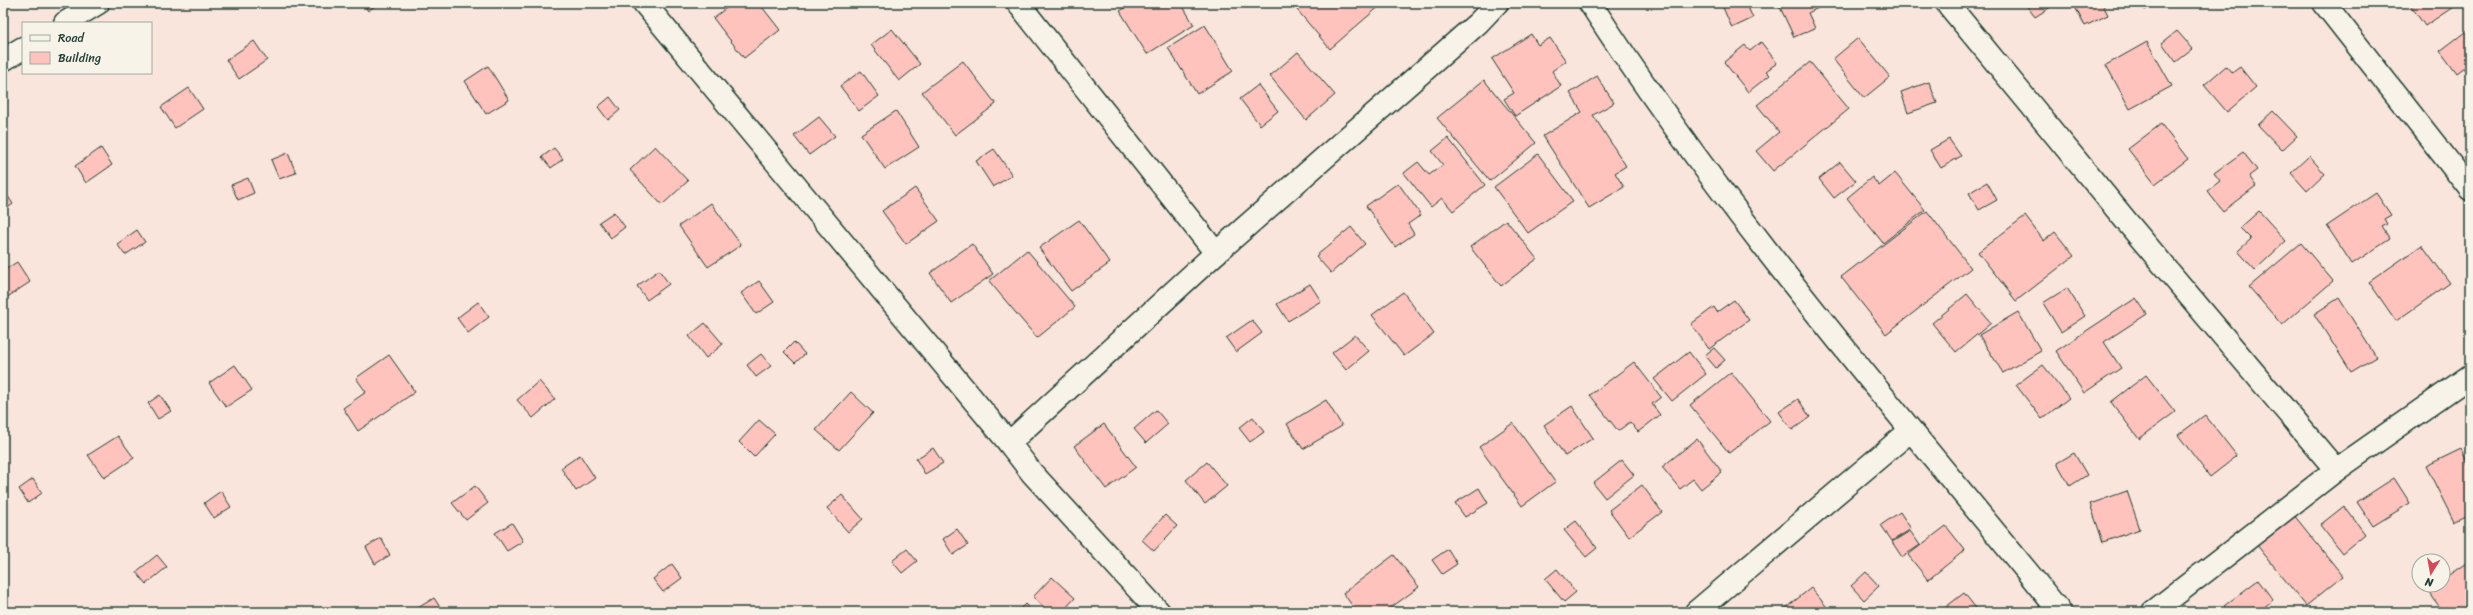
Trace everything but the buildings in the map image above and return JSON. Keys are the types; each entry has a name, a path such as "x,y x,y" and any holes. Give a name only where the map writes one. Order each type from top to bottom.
{"street":[{"path":"67,22 98,3"},
{"path":"644,3 1009,443 1032,473 1159,612"},
{"path":"1018,3 1216,253"},
{"path":"1009,443 1216,253 1478,23 1498,3"},
{"path":"1590,3 1730,204 1910,431 1972,503 2060,612"},
{"path":"1947,3 2132,228 2336,470"},
{"path":"2324,3 2470,189"},
{"path":"3,60 22,49"},
{"path":"2153,612 2336,470 2470,376"},
{"path":"1696,612 1910,431"}]}
